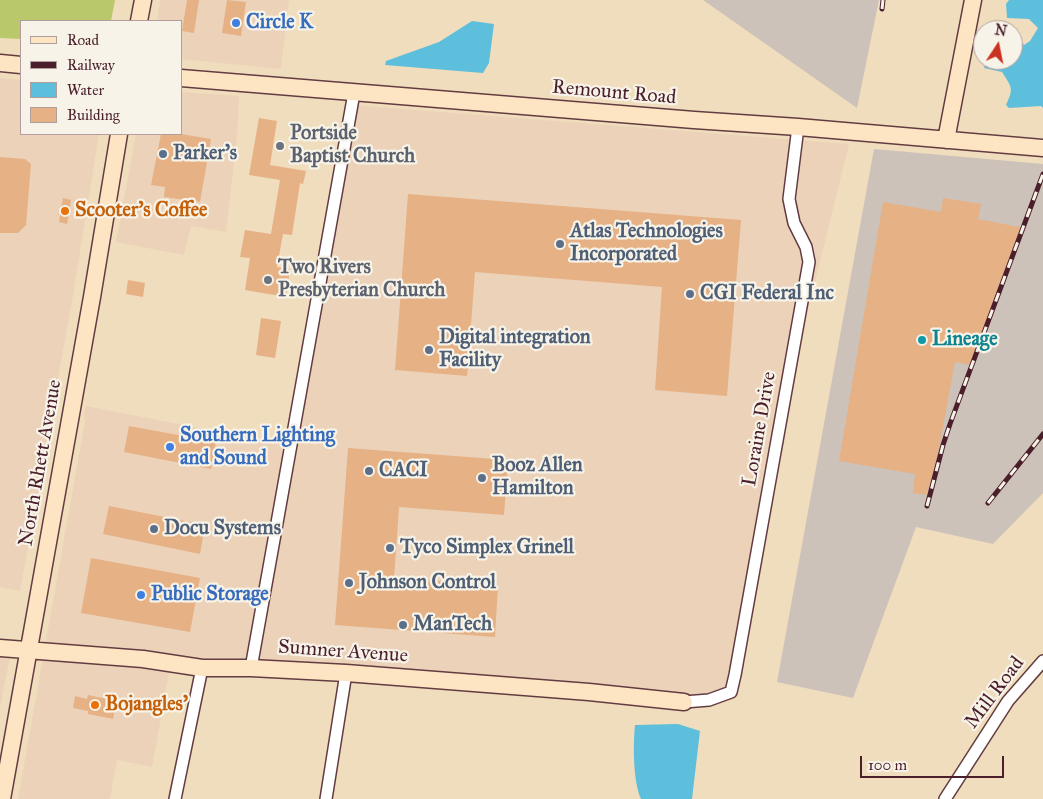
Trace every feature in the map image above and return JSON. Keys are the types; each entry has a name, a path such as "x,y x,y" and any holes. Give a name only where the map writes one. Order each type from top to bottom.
{"main road":[{"path":"139,20 143,0"},
{"path":"946,140 973,0"},
{"path":"0,63 20,65"},
{"name":"Remount Road","path":"182,78 1043,148"},
{"name":"North Rhett Avenue","path":"2,799 92,297 119,135"},
{"name":"Sumner Avenue","path":"0,648 148,659 202,668 251,668 346,673 589,692 684,702"}],"street":[{"path":"251,668 354,93"},
{"name":"Loraine Drive","path":"684,702 709,700 730,692 735,675 809,262 806,247 794,223 789,199 798,127"},
{"name":"Mill Road","path":"945,799 1008,701 1043,661"},
{"path":"176,799 202,668"},
{"path":"326,799 346,673"}],"shaded area":[{"path":"160,0 289,0 281,69 182,59 182,20 157,20"},
{"path":"703,0 879,0 857,108"},
{"path":"0,78 20,80 20,135 99,135 73,295 20,591 0,587"},
{"path":"182,92 239,96 237,137 226,232 191,226 184,255 116,242 136,135 182,135"},
{"path":"352,105 849,144 781,421 731,692 709,700 171,663 152,767 117,760 110,799 18,799 85,421 86,406 291,446"},
{"path":"874,149 1043,164 1043,493 993,544 916,527 853,698 777,682"},
{"path":"0,648 10,648 0,708"}],"green space":[{"path":"0,0 115,0 111,20 20,20 20,39 0,38"}],"water":[{"path":"1009,0 1043,0 1043,108 1041,106 1009,108 1006,105 1011,91 1010,85 1002,72 993,70 1023,70 1023,44 1030,41 1038,28 1029,19 1007,18 1006,4"},
{"path":"472,21 494,24 489,63 483,73 385,65 386,61 439,42"},
{"path":"678,724 700,731 692,799 641,799 635,773 635,725"}],"building":[{"path":"187,0 199,0 194,33 182,31"},
{"path":"227,0 246,2 241,36 222,33"},
{"path":"259,118 277,121 270,165 306,171 303,184 300,183 292,235 283,234 277,267 290,269 286,297 245,290 250,258 240,257 245,230 271,234 280,180 249,175"},
{"path":"182,134 211,139 200,202 164,197 165,187 151,185 161,135"},
{"path":"0,157 25,159 31,164 26,225 18,233 0,233"},
{"path":"408,194 741,220 727,396 655,390 662,287 475,272 467,376 395,370"},
{"name":"Scooter's Coffee","path":"63,198 71,200 67,224 59,222"},
{"name":"Lineage","path":"943,198 981,204 978,219 1024,228 979,354 975,353 971,365 955,362 933,476 926,495 913,493 915,474 839,461 883,202 941,212"},
{"path":"128,280 145,283 143,297 126,294"},
{"path":"261,318 281,321 275,358 256,355"},
{"name":"Southern Lighting and Sound","path":"129,426 216,442 211,469 124,452"},
{"path":"348,448 508,460 504,515 399,507 394,578 498,585 495,637 335,625"},
{"name":"Docu Systems","path":"109,506 205,525 200,554 103,534"},
{"name":"Public Storage","path":"91,558 200,578 190,632 81,613"},
{"name":"Bojangles'","path":"88,695 117,701 113,719 88,714 88,711 73,708 75,696 87,699"}],"railway":[{"path":"882,9 883,0"},
{"path":"927,506 950,424 1043,174"},
{"path":"988,503 1043,434"}],"place":[{"name":"Circle K","path":"236,23"},
{"name":"Portside Baptist Church","path":"280,146"},
{"name":"Parker’s","path":"163,154"},
{"name":"Scooter's Coffee","path":"65,211"},
{"name":"Atlas Technologies Incorporated","path":"560,244"},
{"name":"Two Rivers Presbyterian Church","path":"268,280"},
{"name":"CGI Federal Inc","path":"690,294"},
{"name":"Lineage","path":"922,340"},
{"name":"Digital integration Facility","path":"429,350"},
{"name":"Southern Lighting and Sound","path":"170,447"},
{"name":"CACI","path":"369,471"},
{"name":"Booz Allen Hamilton","path":"482,478"},
{"name":"Docu Systems","path":"154,529"},
{"name":"Tyco Simplex Grinell","path":"390,548"},
{"name":"Johnson Control","path":"349,583"},
{"name":"Public Storage","path":"141,595"},
{"name":"ManTech","path":"403,625"},
{"name":"Bojangles'","path":"95,705"}]}
